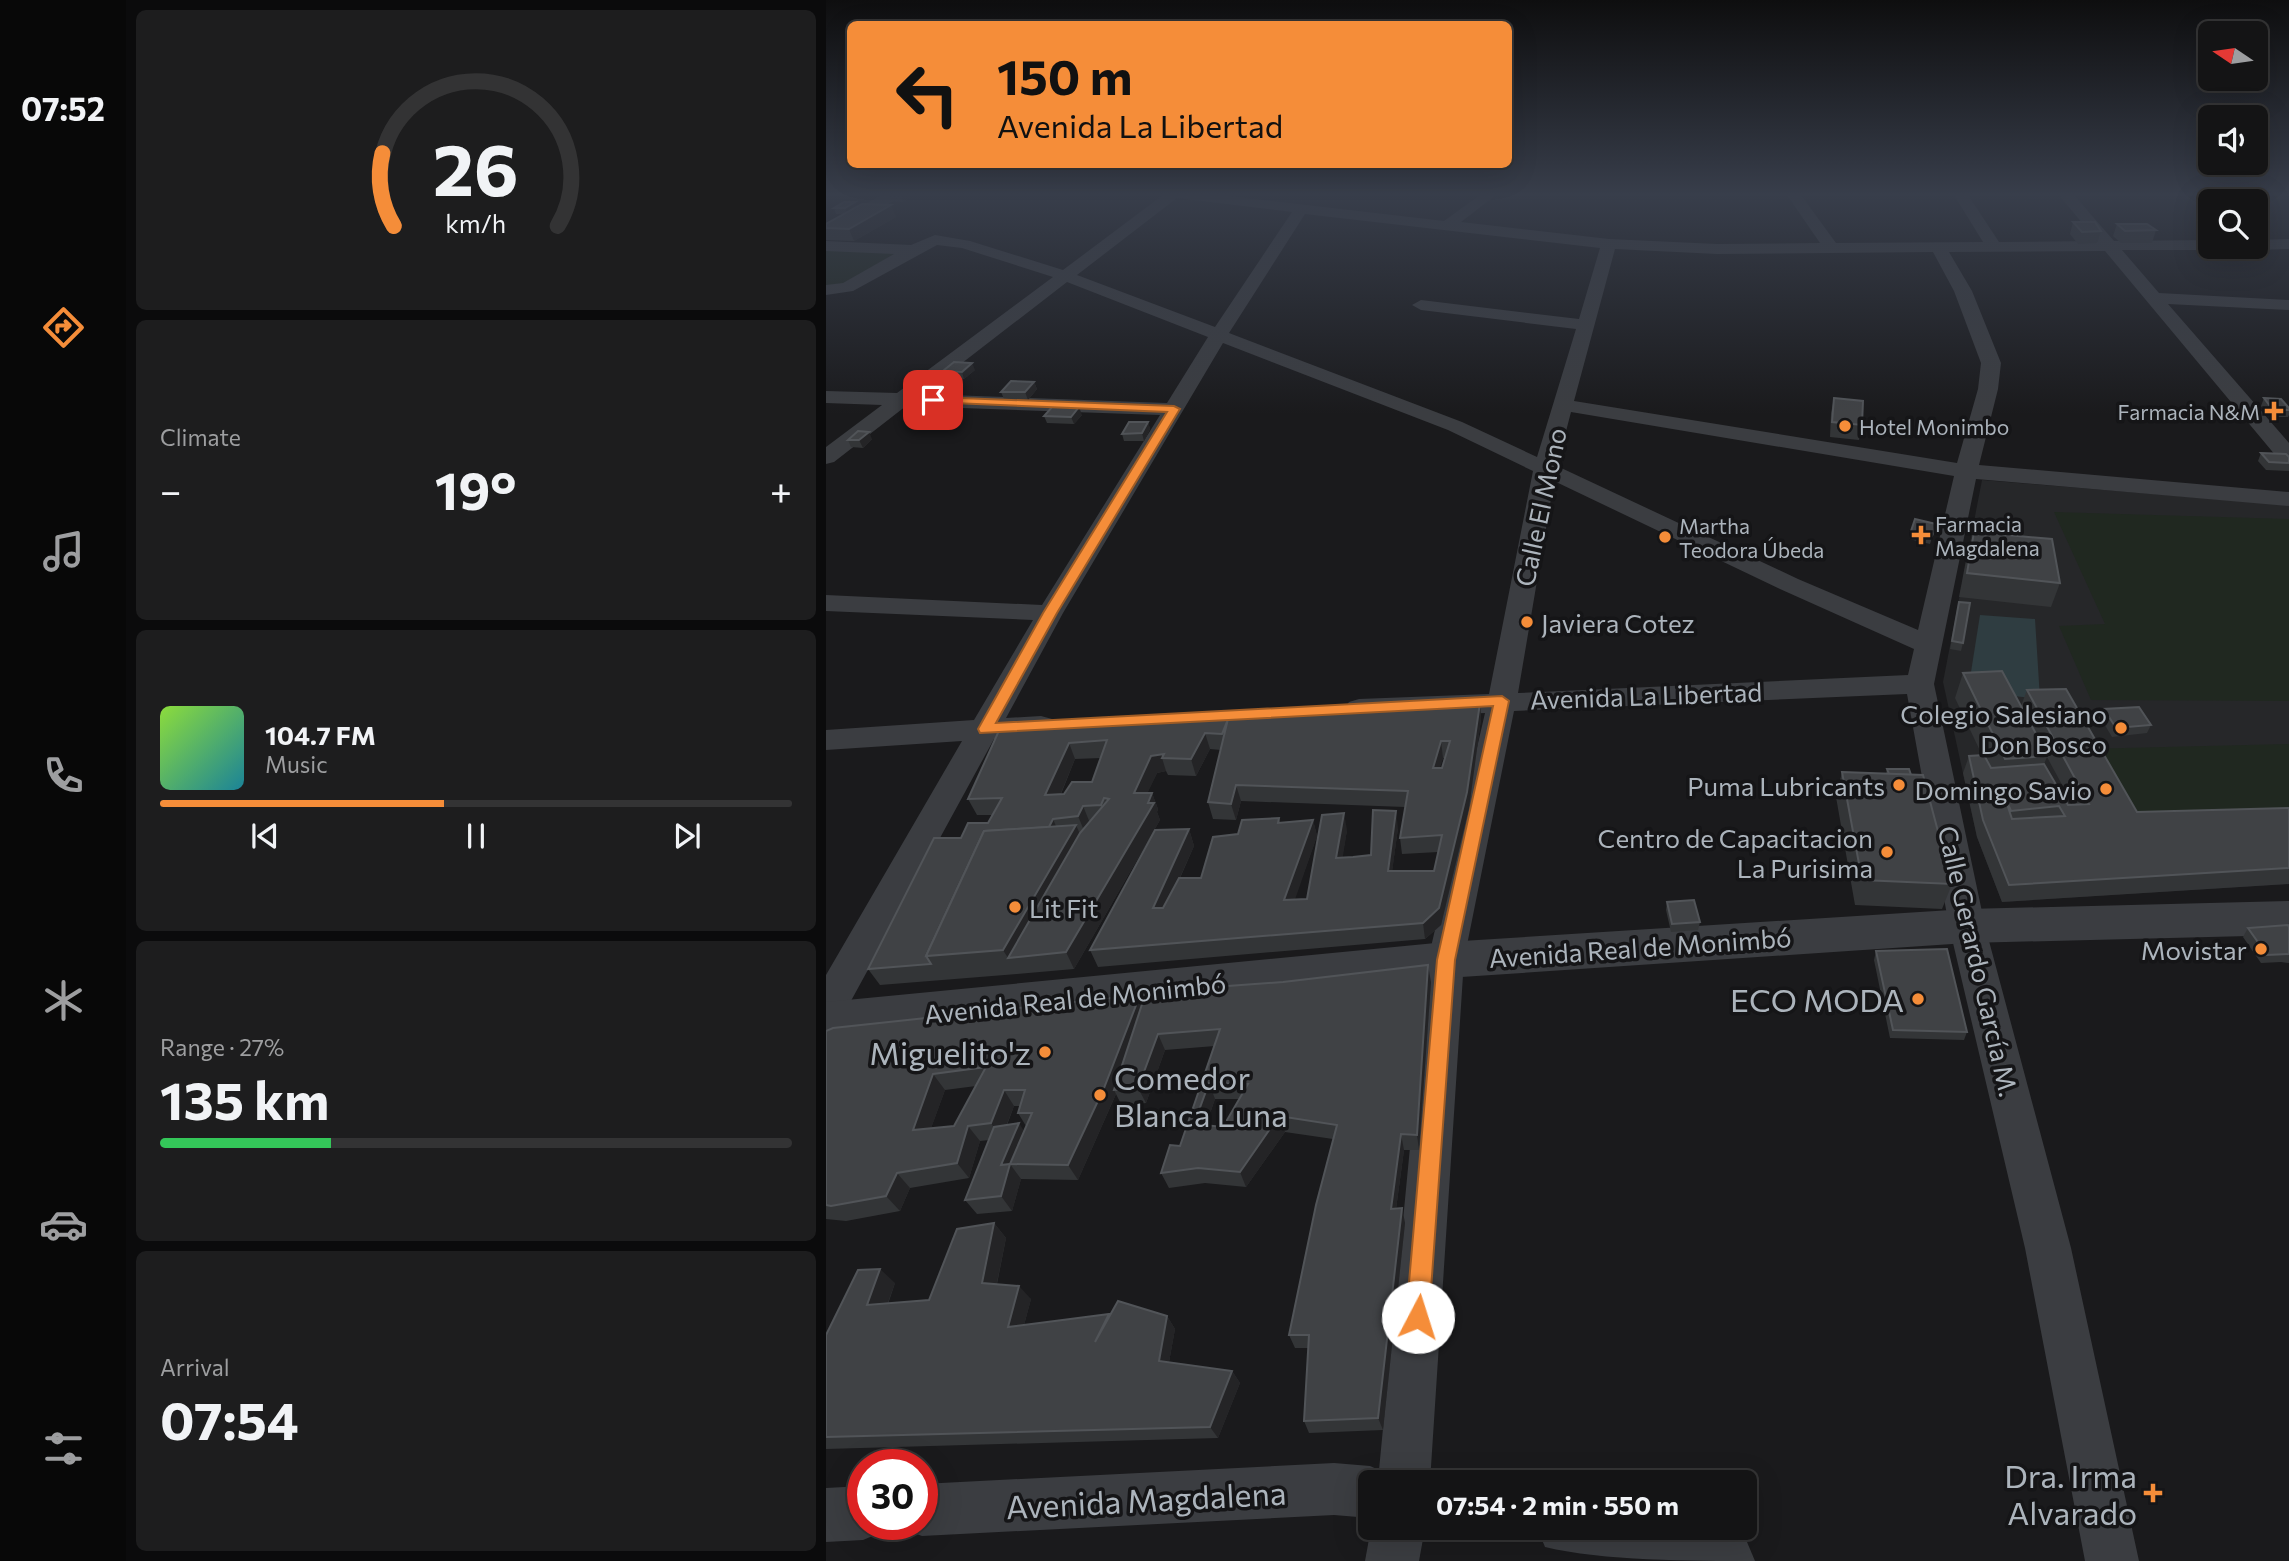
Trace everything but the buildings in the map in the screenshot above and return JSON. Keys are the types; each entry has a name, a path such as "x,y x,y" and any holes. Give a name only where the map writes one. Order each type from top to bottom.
{"street":[{"path":"826,290 846,287 881,268"},
{"path":"1039,268 1455,426 1790,584 1929,645"},
{"path":"826,457 1077,268"},
{"path":"826,1010 1050,613 1218,335 1267,268"},
{"name":"Calle El Mono","path":"1406,1470 1446,960 1502,701 1545,468 1602,268"},
{"name":"Calle Gerardo García M.","path":"1950,268 1963,291 1991,363 1988,389 1966,471 1920,684 1967,926 2048,1248 2112,1561"},
{"path":"2127,268 2289,457"},
{"path":"2153,298 2289,305"},
{"path":"1421,305 1586,325"},
{"path":"826,397 1174,409"},
{"path":"1563,405 1966,471 2289,499"},
{"path":"826,603 1050,613"},
{"name":"Avenida La Libertad","path":"1334,710 1920,684"},
{"path":"826,740 1069,724"},
{"name":"Avenida Real de Monimbó","path":"826,1023 1446,960 1967,926 2289,918"},
{"name":"Avenida Magdalena","path":"938,1509 1335,1489 1358,1491"},
{"path":"826,1515 847,1514"},
{"path":"1392,1561 1396,1540"},
{"path":"1624,1540 1728,1561"}],"shaded area":[{"path":"826,268 871,268 840,286 826,285"},
{"name":"Colegio Salesiano Don Bosco","path":"1982,480 2289,505 2289,884 2002,902 1977,837 1943,682"},
{"path":"2054,512 2289,519 2289,701 2091,700 2059,626 2105,624"},
{"path":"1980,615 2035,619 2040,699 1968,691"},
{"path":"2289,744 2289,824 2128,829 2083,749"}],"place":[{"name":"Farmacia N&M","path":"2274,411"},
{"name":"Hotel Monimbo","path":"1845,426"},
{"name":"Farmacia Magdalena","path":"1921,535"},
{"name":"Martha Teodora Úbeda","path":"1665,537"},
{"name":"Javiera Cotez","path":"1527,622"},
{"name":"Colegio Salesiano Don Bosco","path":"2121,728"},
{"name":"Puma Lubricants","path":"1899,785"},
{"name":"Domingo Savio","path":"2106,789"},
{"name":"Centro de Capacitacion La Purisima","path":"1887,852"},
{"name":"Lit Fit","path":"1015,907"},
{"name":"Movistar","path":"2261,949"},
{"name":"ECO MODA","path":"1918,999"},
{"name":"Miguelito'z","path":"1045,1052"},
{"name":"Comedor Blanca Luna","path":"1100,1095"},
{"name":"Dra. Irma Alvarado","path":"2153,1493"}],"route":[{"path":"933,400 1174,409 1050,613 985,729 1502,701 1446,960 1418,1317"}]}
